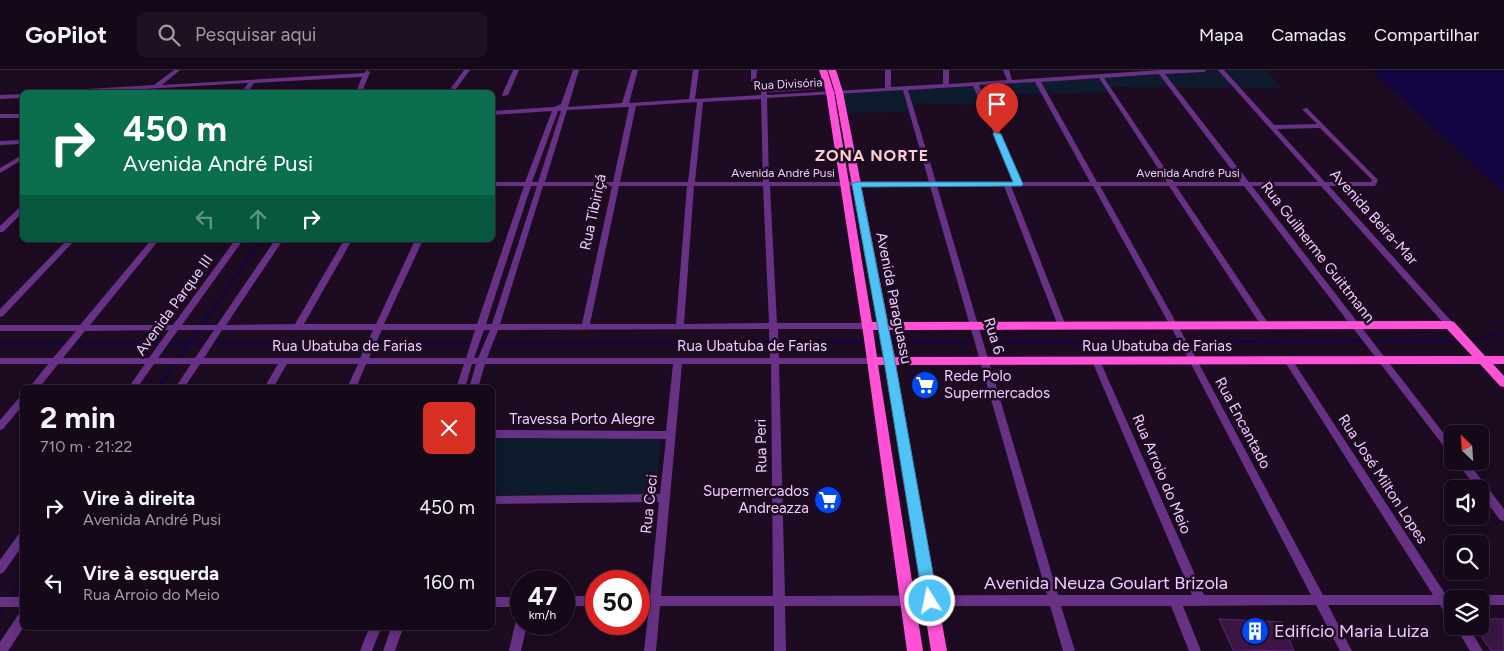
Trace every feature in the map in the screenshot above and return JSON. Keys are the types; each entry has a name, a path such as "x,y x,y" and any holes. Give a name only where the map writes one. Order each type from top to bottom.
{"main road":[{"name":"Avenida Paraguassu","path":"823,70 834,92 856,184 939,651"},
{"name":"Avenida Paraguassu","path":"832,70 844,184 915,651"},
{"name":"Rua Ubatuba de Farias","path":"867,326 1062,326 1177,330 1265,325 1452,327"},
{"name":"Avenida Beira-Mar","path":"1452,327 1504,383"},
{"name":"Rua Ubatuba de Farias","path":"871,356 986,361 1096,360 1190,355 1288,360 1382,357 1481,357 1504,360"}],"street":[{"path":"156,87 176,70"},
{"path":"454,88 467,70"},
{"path":"504,94 516,70"},
{"path":"461,385 528,184 576,70"},
{"path":"629,104 635,70"},
{"path":"680,326 691,184 696,70"},
{"path":"754,70 754,81"},
{"path":"888,70 888,89"},
{"path":"946,70 946,85"},
{"path":"1006,70 1010,82"},
{"path":"1067,70 1071,78"},
{"name":"Rua Divisória","path":"495,113 562,107 1010,82 1100,76 1129,72 1204,70"},
{"name":"Avenida Beira-Mar","path":"1221,70 1452,327"},
{"name":"Rua Guilherme Guittmann","path":"1160,72 1444,439"},
{"path":"104,90 366,73 360,90"},
{"path":"1100,76 1265,325"},
{"name":"Rua Encantado","path":"1037,80 1177,330 1346,651"},
{"path":"246,90 253,81"},
{"path":"975,84 1019,184"},
{"path":"764,85 772,326"},
{"name":"Rua 6","path":"905,88 1069,651"},
{"path":"0,97 20,96"},
{"name":"Rua Tibiriçá","path":"585,327 629,104"},
{"path":"474,385 540,184 562,107"},
{"path":"1305,109 1321,126"},
{"path":"0,116 20,116"},
{"path":"1273,127 1321,126"},
{"name":"Avenida André Pusi","path":"495,184 1374,184 1375,180 1321,126"},
{"path":"0,143 20,142"},
{"path":"0,171 20,158"},
{"path":"1007,184 1062,326"},
{"path":"0,230 20,212"},
{"path":"0,218 20,218"},
{"path":"0,314 69,242"},
{"path":"35,385 153,242"},
{"name":"Avenida Parque III","path":"135,385 157,359 169,337 238,242"},
{"path":"181,385 278,242"},
{"path":"298,327 347,242"},
{"path":"352,385 418,242"},
{"name":"Rua Peri","path":"772,326 775,361 780,651"},
{"name":"Rua Ubatuba de Farias","path":"0,328 379,327 493,331 585,327 867,326"},
{"name":"Rua Ubatuba de Farias","path":"0,361 157,359 181,361 284,361 365,357 470,358 483,356 678,361 775,361 871,356"},
{"name":"Rua Arroio do Meio","path":"1096,360 1200,600"},
{"name":"Rua José Milton Lopes","path":"1288,360 1444,594"},
{"path":"270,385 284,361"},
{"name":"Rua Ceci","path":"650,651 678,361"},
{"path":"0,426 20,402"},
{"name":"Travessa Porto Alegre","path":"495,434 671,435"},
{"path":"1468,470 1504,517"},
{"path":"495,500 665,498"},
{"path":"0,569 20,541"},
{"path":"1175,600 1195,651"},
{"name":"Avenida Neuza Goulart Brizola","path":"650,601 1444,600"},
{"path":"1489,600 1504,600"},
{"path":"0,602 20,602"},
{"path":"495,602 510,602"},
{"path":"1,651 20,622"},
{"path":"366,651 374,630"},
{"path":"389,651 396,630"},
{"path":"515,651 519,635"},
{"path":"1467,635 1477,651"}],"shaded area":[{"path":"1236,70 1266,70 1281,88 1105,87 1107,93 984,94 981,105 912,103 905,112 846,113 841,93"},
{"path":"1371,70 1504,70 1504,193"},
{"path":"495,438 661,438 656,495 495,495"}],"building":[{"path":"813,80 816,89 769,92 768,82"},
{"name":"Edifício Maria Luiza","path":"1219,619 1282,622 1294,651 1233,650"},
{"path":"1489,619 1504,619 1504,651 1491,651 1480,635 1489,635"}],"waterway":[{"path":"189,343 260,242"},
{"path":"1470,341 1504,332"},
{"path":"996,342 1365,341"},
{"path":"1370,341 1460,341"},
{"path":"491,343 768,342"},
{"path":"780,342 866,342"},
{"path":"872,342 884,342"},
{"path":"889,342 971,342"},
{"path":"0,343 68,343"},
{"path":"74,343 161,343"},
{"path":"166,343 189,343"},
{"path":"160,385 189,343"},
{"path":"189,343 368,343"},
{"path":"374,343 486,343"},
{"path":"14,594 20,585"},
{"path":"0,614 3,611"}],"place":[{"name":"Rede Polo Supermercados","path":"925,385"},
{"name":"Supermercados Andreazza","path":"828,500"},
{"name":"Edifício Maria Luiza","path":"1255,631"}],"district":[{"name":"ZONA NORTE","path":"872,155"}],"route":[{"path":"930,601 890,361 856,184 1019,184 997,134"}]}
